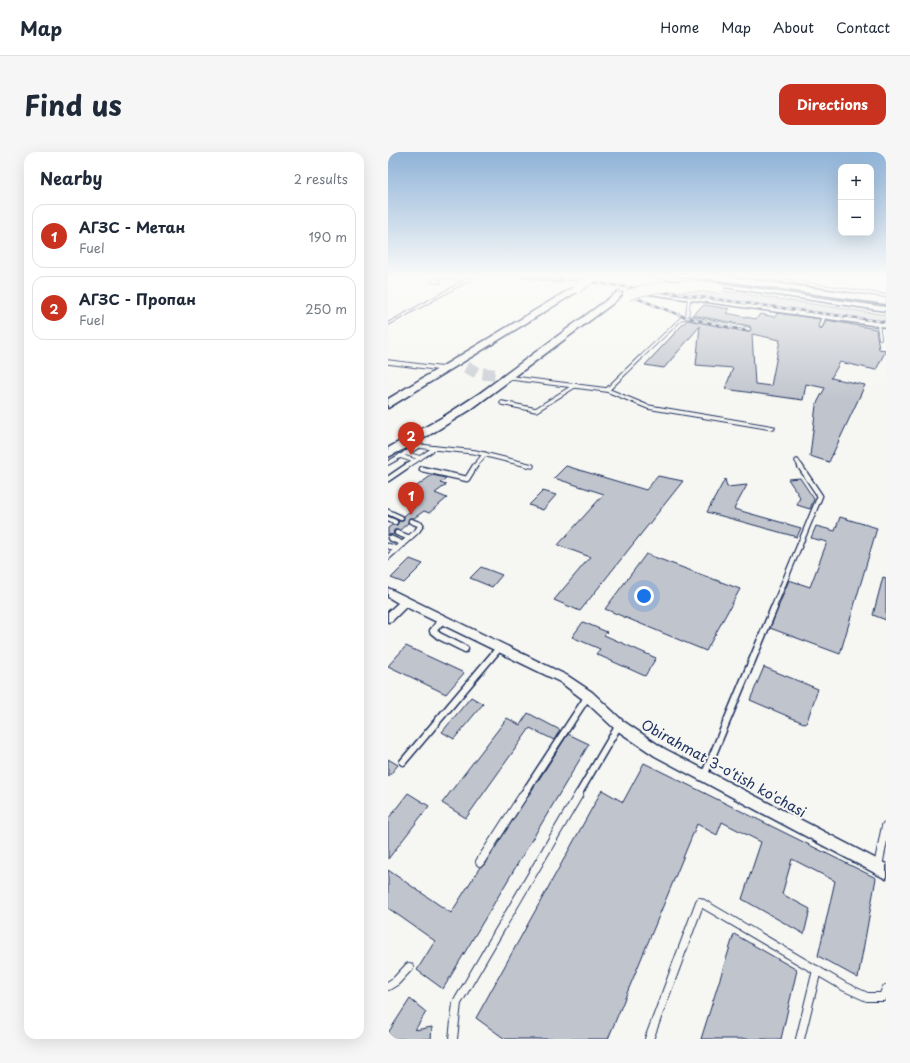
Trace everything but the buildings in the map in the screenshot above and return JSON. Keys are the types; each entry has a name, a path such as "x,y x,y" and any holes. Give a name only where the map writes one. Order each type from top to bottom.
{"highway":[{"path":"388,404 528,317"},
{"path":"394,455 456,416 512,378 539,356 592,317"},
{"path":"466,367 468,358 480,347"},
{"path":"497,375 513,371 539,356"}],"street":[{"path":"827,317 886,325"},
{"name":"Obirahmat 3-o'tish ko'chasi","path":"388,592 405,602 443,619 564,679 588,696 619,725 659,752 882,870"},
{"name":"Obirahmat 3-o'tish ko'chasi","path":"388,600 405,602"},
{"path":"388,618 405,602"}],"lane":[{"path":"388,324 400,317"},
{"path":"607,390 681,319 686,317"},
{"path":"689,317 749,330"},
{"path":"820,326 824,317"},
{"path":"878,324 880,338"},
{"path":"388,362 444,368"},
{"path":"512,378 607,390 648,407 773,428"},
{"path":"502,403 536,410 576,385"},
{"path":"388,463 394,455 405,453 422,446 485,454 532,466"},
{"path":"388,479 435,448"},
{"path":"405,453 420,458"},
{"path":"422,469 467,479 476,464 485,454"},
{"path":"394,455 415,462"},
{"path":"704,776 820,496 797,461"},
{"path":"388,512 401,518"},
{"path":"388,519 396,522"},
{"path":"388,557 418,531 420,525 411,521"},
{"path":"397,533 410,538"},
{"path":"390,538 404,544"},
{"path":"388,546 397,549"},
{"path":"443,619 433,631 439,636 465,649"},
{"path":"403,762 500,647"},
{"path":"480,862 588,696"},
{"path":"453,1039 457,1003 619,725"},
{"path":"882,870 886,826"},
{"path":"649,1039 700,902 866,997 883,997 886,989"},
{"path":"388,986 396,981 409,967"},
{"path":"800,1039 817,970"}],"shaded area":[{"path":"838,317 886,317 886,324"}],"tunnel":[{"path":"466,367 478,373 497,375"}],"railway":[{"path":"687,317 746,331"},
{"path":"852,317 886,322"}],"place":[{"name":"АГЗС - Пропан","path":"411,455"},
{"name":"АГЗС - Метан","path":"411,515"}]}
